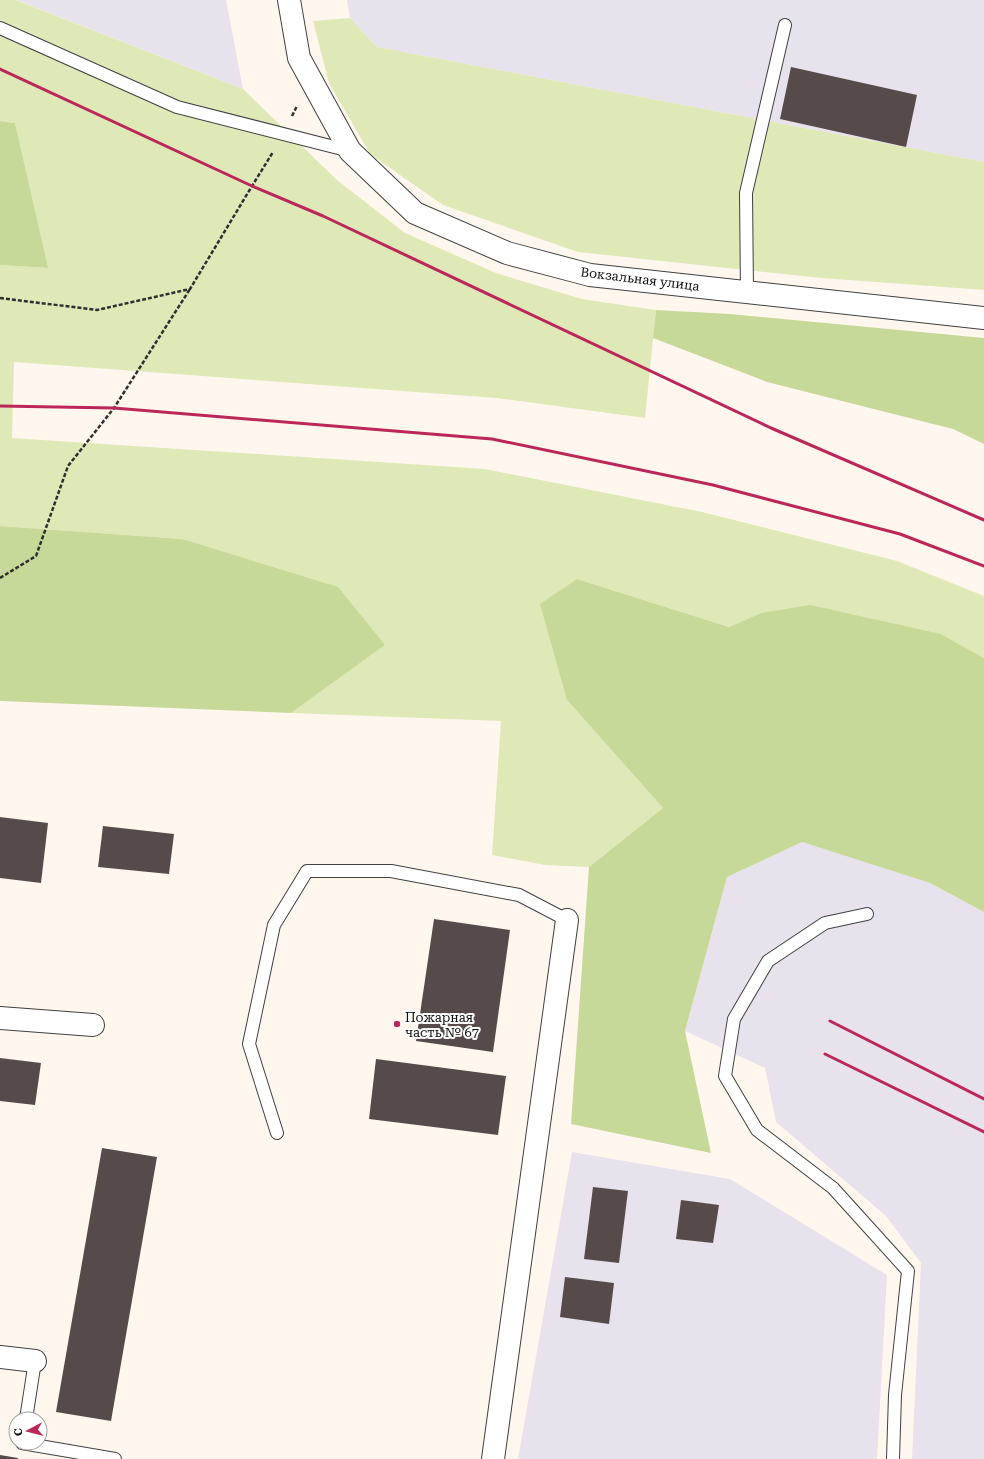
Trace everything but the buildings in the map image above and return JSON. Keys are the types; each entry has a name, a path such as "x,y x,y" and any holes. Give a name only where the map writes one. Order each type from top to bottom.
{"street":[{"name":"Вокзальная улица","path":"289,0 299,58 350,151 415,213 507,253 590,275 984,318"},
{"path":"493,1459 567,920"},
{"path":"0,1018 93,1025"},
{"path":"0,1357 35,1361"}],"lane":[{"path":"747,292 746,193 786,25"},
{"path":"0,28 177,107 350,151"},
{"path":"276,1133 250,1044 274,925 307,872 391,871 413,875 519,895 567,920"},
{"path":"867,914 825,923 768,961 734,1019 725,1076 757,1130 833,1188 908,1271 894,1395 893,1459"},
{"path":"27,1411 35,1361"},
{"path":"48,1447 115,1459"}],"path":[{"path":"0,578 36,556 68,466 114,408 190,289 285,134 309,76"},
{"path":"0,298 97,310 190,289"}],"shaded area":[{"path":"17,0 226,0 243,89"},
{"path":"347,0 984,0 984,162 377,47 350,18"},
{"path":"802,842 930,883 984,912 984,1459 912,1459 921,1263 886,1216 776,1122 765,1068 685,1031 727,877"},
{"path":"572,1152 730,1179 887,1275 877,1459 518,1459"}],"green space":[{"path":"0,0 16,0 243,89 337,180 405,233 496,273 582,299 656,310 645,418 496,398 14,362 12,438 485,469 702,512 897,561 984,596 984,658 941,634 761,613 729,627 577,579 567,700 663,808 589,867 545,865 492,855 501,721 291,713 385,645 182,539 0,526 0,265 47,268 15,123 0,121"},
{"path":"350,18 377,47 984,162 984,290 821,278 578,252 443,205 370,154 329,83 313,21"},
{"path":"0,121 15,123 48,268 0,265"},
{"path":"656,310 730,314 984,338 984,444 953,429 767,382 653,338"},
{"path":"0,526 182,539 338,587 385,645 291,713 0,701"},
{"path":"577,579 729,627 761,613 810,605 941,634 984,658 984,912 930,883 802,842 727,877 685,1031 711,1153 571,1124 589,867 663,808 567,700 540,604"}],"railway":[{"path":"0,69 252,186 323,216 771,428 984,520"},
{"path":"0,406 114,408 492,439 713,485 900,534 984,566"},
{"path":"830,1021 984,1099"},
{"path":"825,1054 984,1132"}],"place":[{"name":"Пожарная часть № 67","path":"397,1024"}]}
